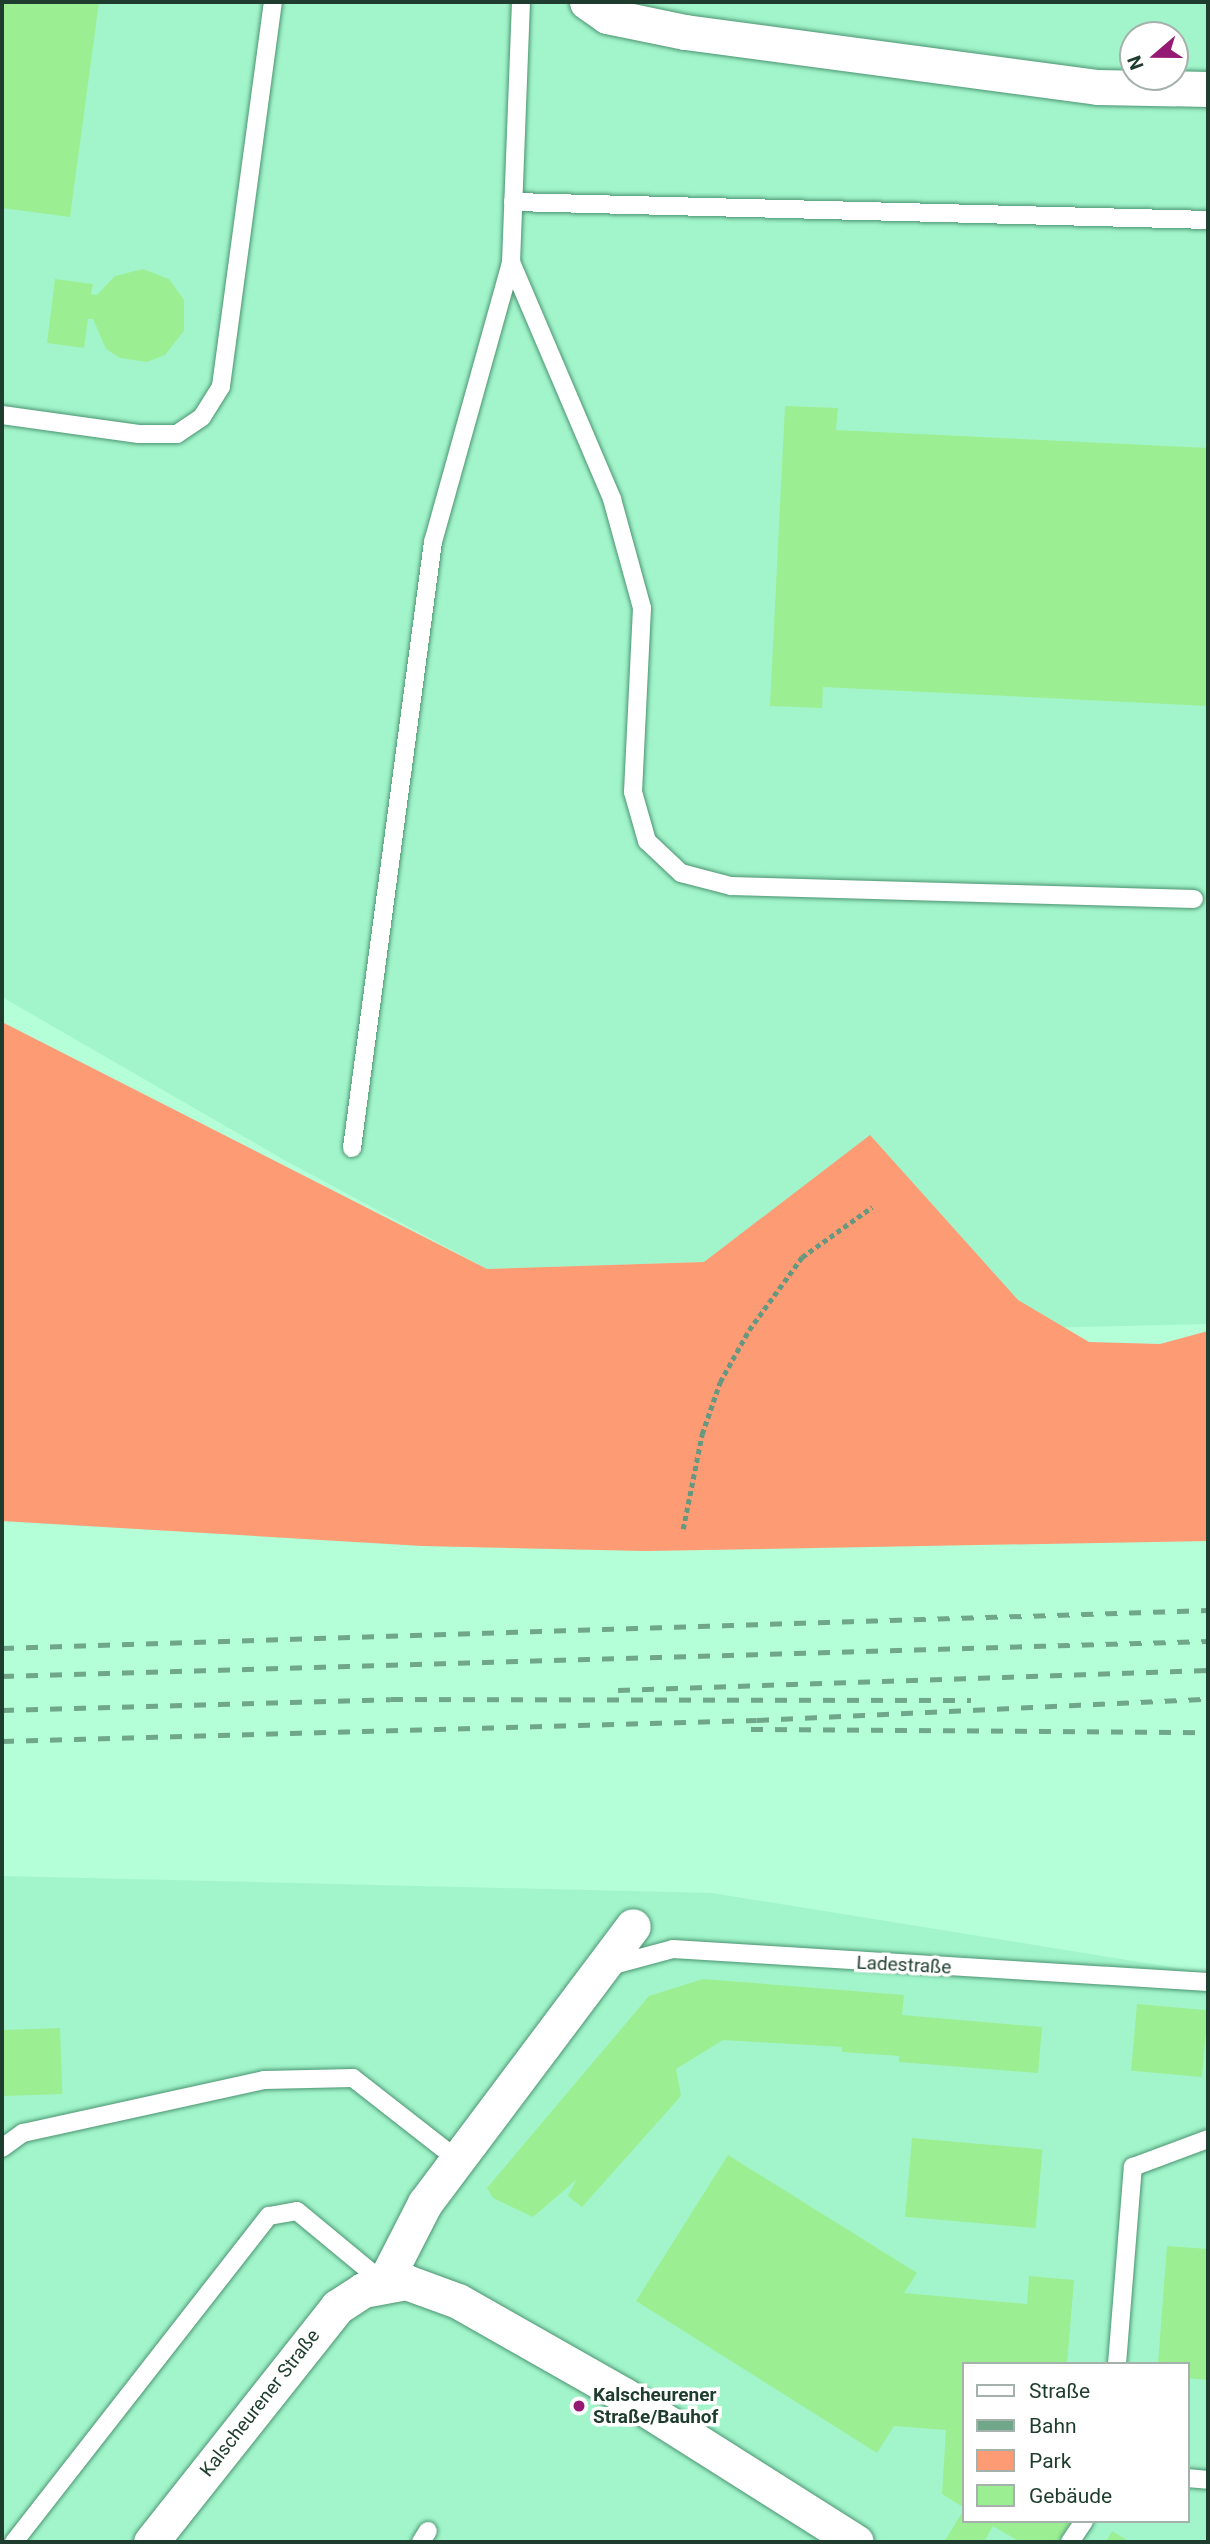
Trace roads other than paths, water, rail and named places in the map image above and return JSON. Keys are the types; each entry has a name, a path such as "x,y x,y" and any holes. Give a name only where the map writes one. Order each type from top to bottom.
{"street":[{"path":"587,2 607,16 628,11 685,32 1097,87 1208,89"},
{"path":"634,1927 458,2160 411,2227 384,2283 406,2282 458,2301 625,2396 856,2542"},
{"name":"Kalscheurener Straße","path":"150,2542 337,2307 384,2283"}],"lane":[{"path":"2,415 139,434 177,433 202,417 220,386 273,2"},
{"path":"352,1148 433,542 510,262 521,2"},
{"path":"513,202 1208,220"},
{"path":"510,262 618,523 642,608 633,792 647,841 681,873 731,887 1194,899"},
{"name":"Ladestraße","path":"603,1968 673,1949 1208,1982"},
{"path":"2,2148 23,2133 264,2080 353,2078 458,2160"},
{"path":"1117,2362 1133,2167 1208,2139"},
{"path":"14,2542 269,2216 297,2211 384,2283"},
{"path":"1189,2478 1208,2480"},
{"path":"1070,2542 1083,2523"}],"railway":[{"path":"2,1648 1208,1610"},
{"path":"2,1676 1208,1641"},
{"path":"618,1690 1208,1670"},
{"path":"2,1710 391,1699 971,1700"},
{"path":"2,1741 757,1720 1208,1699"},
{"path":"751,1729 1208,1732"}],"place":[{"name":"Kalscheurener Straße/Bauhof","path":"579,2406"}]}
